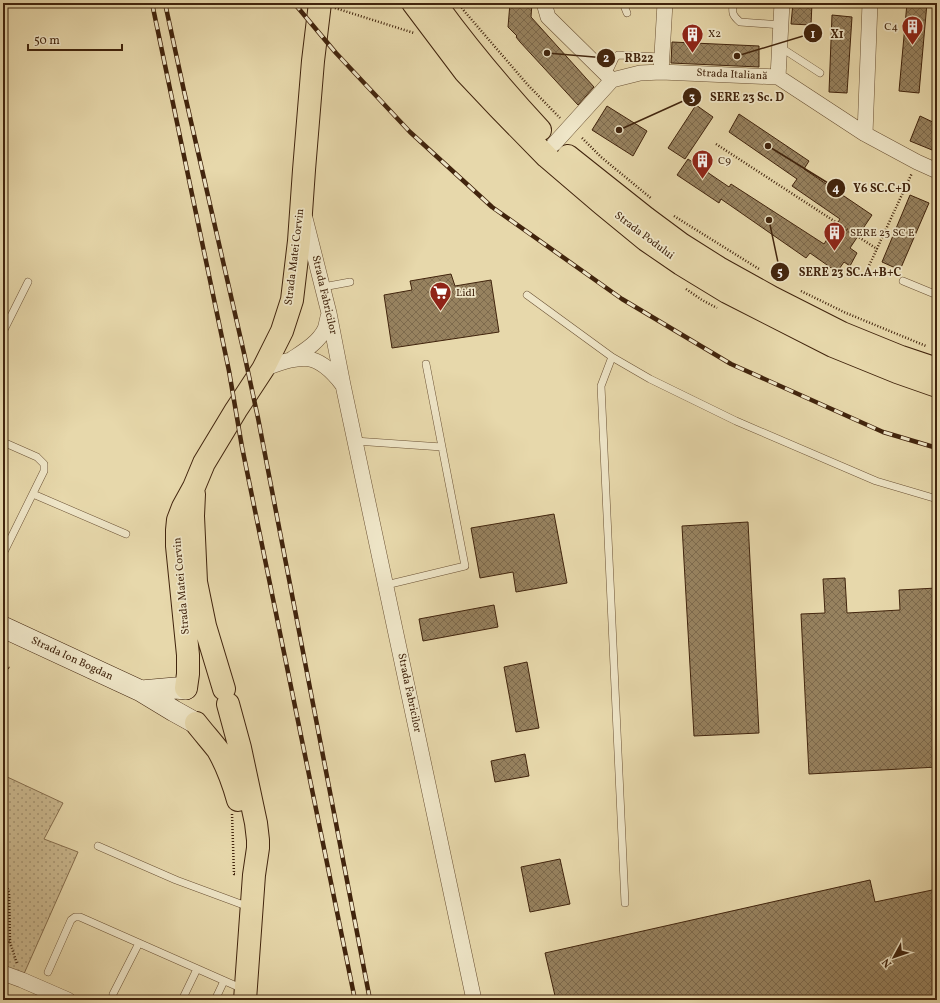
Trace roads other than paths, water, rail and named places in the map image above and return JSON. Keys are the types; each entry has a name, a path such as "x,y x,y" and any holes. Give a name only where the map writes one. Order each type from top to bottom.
{"main road":[{"name":"Strada Matei Corvin","path":"186,689 188,655 177,546 178,520 204,463 263,369 282,331 292,300 299,241 312,77 320,3"},
{"name":"Strada Podului","path":"413,3 465,72 499,108 548,157 646,240 681,264 727,292 833,346 897,372 937,386"},
{"name":"Strada Podului","path":"435,3 450,24 497,81 554,144 646,218 719,268 773,298 842,333 900,357 937,369"},
{"name":"Strada Matei Corvin","path":"194,487 193,516 196,582 205,626 240,748 256,823 258,848 251,908 245,995"},
{"name":"Strada Ion Bogdan","path":"3,627 140,691 174,712 194,722"},
{"path":"200,679 214,680 220,684 226,697 226,712 215,723 207,725 194,722 183,710 183,696 186,689 200,679"},
{"name":"Strada Ion Bogdan","path":"140,691 175,688 186,689"},
{"name":"Strada Matei Corvin","path":"194,722 217,749 231,777 241,813 254,875"}],"street":[{"path":"544,3 548,17 610,78 554,144"},
{"path":"661,64 665,3"},
{"path":"778,77 782,3"},
{"path":"865,134 870,3"},
{"name":"Strada Italiană","path":"610,78 640,73 661,64 778,77 865,134 937,171"},
{"name":"Strada Fabricilor","path":"302,206 329,312 343,385 474,1000"},
{"path":"292,359 309,348 318,339 325,329 329,312"},
{"name":"Strada Fabricilor","path":"263,369 292,359 304,358 316,360 334,374 343,385"},
{"path":"3,973 68,1000"}],"lane":[{"path":"623,3 627,13"},
{"path":"733,3 732,14 740,22 780,25"},
{"path":"779,46 820,73"},
{"path":"610,78 615,58 618,54 661,64"},
{"path":"903,281 937,295"},
{"path":"3,332 28,282"},
{"path":"323,288 350,282"},
{"path":"527,296 612,357 650,379 736,420 876,481 937,499"},
{"path":"612,357 601,386 625,903"},
{"path":"386,585 465,566 426,364"},
{"path":"355,441 442,447"},
{"path":"3,442 37,457 44,464 44,471 3,554"},
{"path":"33,494 126,534"},
{"path":"98,846 176,880 251,908"},
{"path":"48,972 71,920 75,917 80,917 224,980 245,995"},
{"path":"113,994 139,943"},
{"path":"182,1000 197,969"},
{"path":"215,1000 224,980"}],"railway":[{"path":"152,3 229,371 242,447 355,1000"},
{"path":"165,3 258,418 370,1000"},
{"path":"294,3 336,53 410,132 492,207 622,299 731,364 883,432 937,448"}],"place":[{"name":"C4","path":"913,46"},
{"name":"RB22","path":"547,53"},
{"name":"X2","path":"693,54"},
{"name":"X1","path":"737,56"},
{"name":"SERE 23 Sc. D","path":"619,130"},
{"name":"Y6 SC.C+D","path":"768,146"},
{"name":"C9","path":"703,180"},
{"name":"SERE 23 SC.A+B+C","path":"769,220"},
{"name":"SERE 23 SC E","path":"834,252"},
{"name":"Lidl","path":"441,312"}]}
